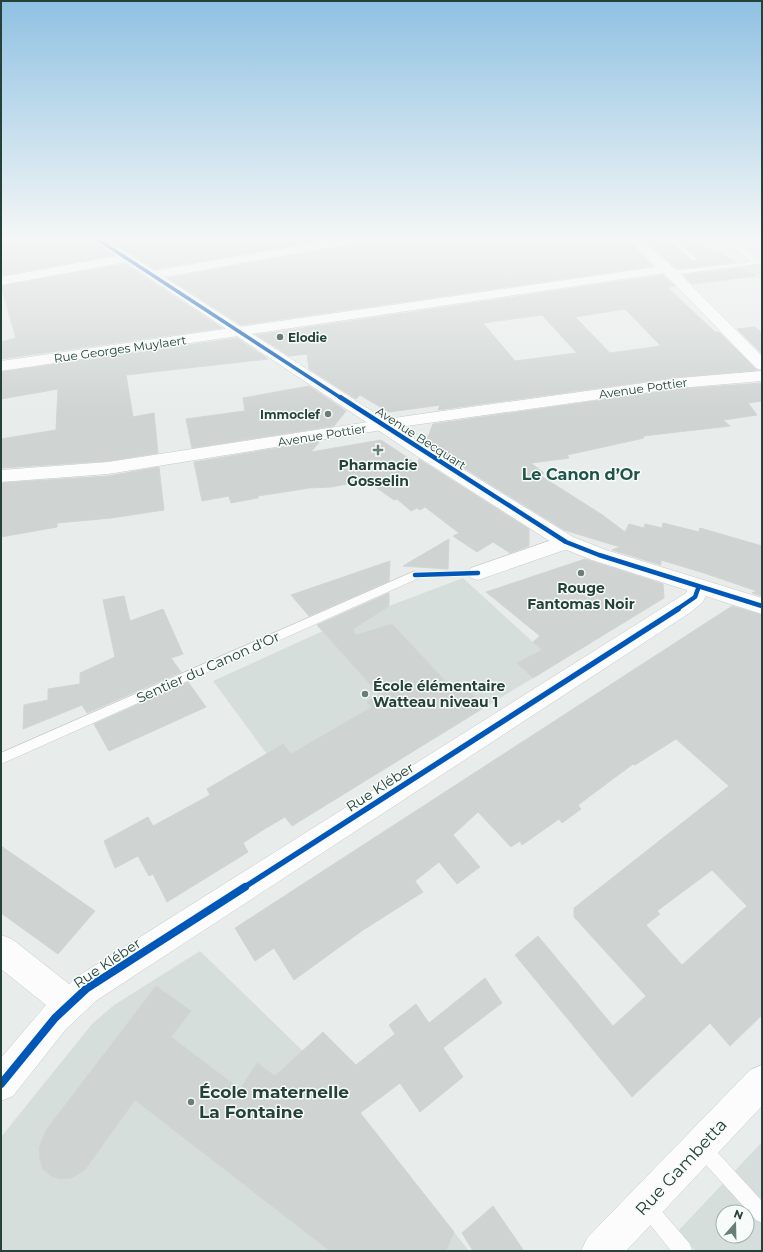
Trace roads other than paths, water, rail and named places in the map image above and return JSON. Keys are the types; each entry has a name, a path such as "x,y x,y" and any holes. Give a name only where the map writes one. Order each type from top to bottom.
{"street":[{"name":"Avenue Becquart","path":"184,295 566,542 599,555 762,606"},
{"name":"Rue Georges Muylaert","path":"1,366 497,295"},
{"path":"693,295 762,365"},
{"name":"Avenue Pottier","path":"1,476 108,468 384,425 679,383 762,376"},
{"path":"478,573 566,542"},
{"name":"Rue Kléber","path":"1,1084 55,1018 86,990 683,606 695,597 700,586"},
{"path":"1,950 69,1004"},
{"name":"Rue Gambetta","path":"600,1251 762,1082"}],"lane":[{"name":"Sentier du Canon d'Or","path":"1,759 415,575"},
{"path":"700,1146 762,1214"},
{"path":"645,1205 683,1251"}],"place":[{"name":"Elodie","path":"280,337"},
{"name":"Immoclef","path":"328,414"},
{"name":"Pharmacie Gosselin","path":"378,450"},
{"name":"Rouge Fantomas Noir","path":"581,573"},
{"name":"École élémentaire Watteau niveau 1","path":"365,694"},
{"name":"École maternelle La Fontaine","path":"191,1102"}],"district":[{"name":"Le Canon d’Or","path":"581,474"}]}
